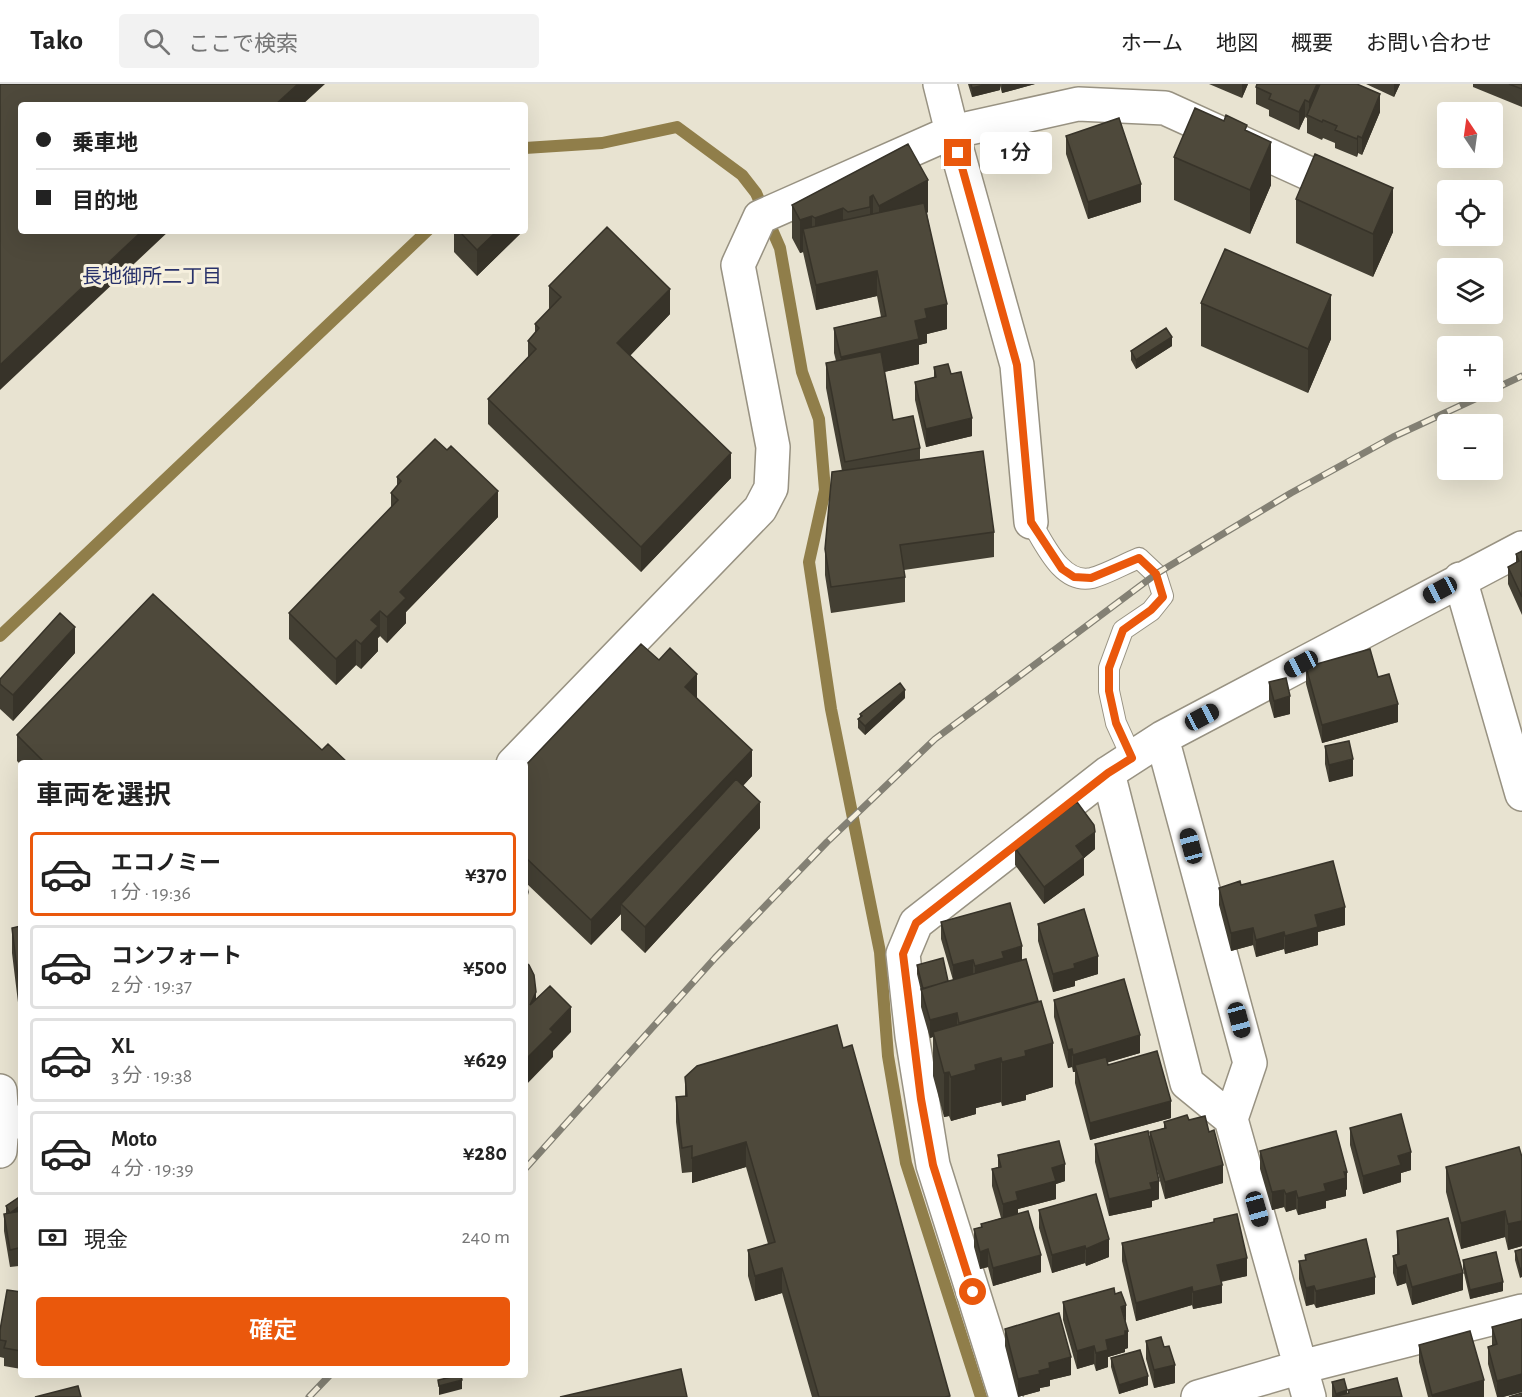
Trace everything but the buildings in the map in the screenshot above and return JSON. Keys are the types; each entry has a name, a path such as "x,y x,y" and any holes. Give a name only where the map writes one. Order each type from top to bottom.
{"street":[{"path":"940,84 1017,365 1031,522"},
{"path":"517,760 760,509 771,488 773,447 738,264 760,217 952,132 1078,104 1170,96 1343,189"},
{"path":"1006,1397 933,1165 919,1089 903,954 916,923 1120,765 1162,738 1522,548"},
{"path":"1460,579 1522,794"},
{"path":"1162,738 1250,1064 1231,1119 1305,1382"},
{"path":"1120,765 1187,1083 1231,1119"},
{"path":"1198,1397 1305,1382 1522,1311"}],"lane":[{"path":"1031,522 1062,569 1074,577 1091,578 1139,558 1156,574 1163,597 1151,610 1123,630 1109,668 1109,691 1116,723 1120,765"}],"waterway":[{"path":"528,148 602,143 677,127 742,175 756,193 780,248 802,372 819,419 825,490 809,562 831,709 880,952 888,1056 906,1163 981,1397"},
{"path":"0,636 424,234"}],"railway":[{"path":"1503,385 1522,376"},
{"path":"528,1166 715,958 827,842 935,739 1156,574 1291,493 1393,437 1468,402"},
{"path":"309,1397 327,1378"}],"district":[{"name":"長地御所二丁目","path":"152,276"}],"route":[{"path":"958,153 1017,365 1031,522 1062,569 1074,577 1091,578 1139,558 1156,574 1163,597 1151,610 1123,630 1109,668 1109,691 1116,723 1132,758 1108,773 916,923 903,954 912,1036 933,1165 973,1292"}]}
